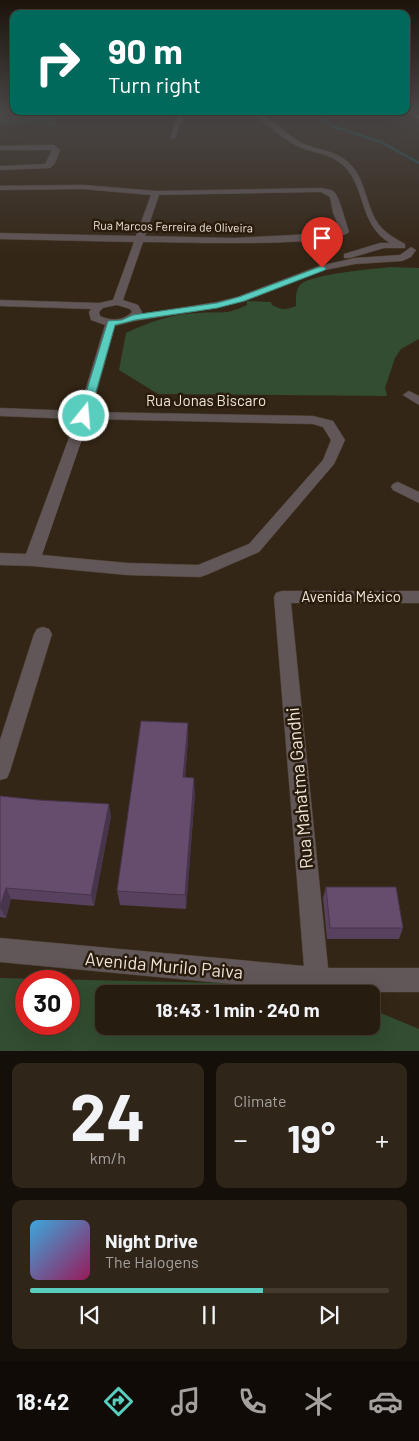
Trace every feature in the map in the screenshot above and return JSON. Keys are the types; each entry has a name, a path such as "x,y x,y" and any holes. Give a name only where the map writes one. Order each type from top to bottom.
{"street":[{"path":"0,168 47,166 53,159"},
{"path":"338,159 345,162 358,178 369,216 376,227 388,240 411,250"},
{"path":"0,188 82,187 156,192 117,302"},
{"name":"Rua Marcos Ferreira de Oliveira","path":"0,236 234,241 332,236 345,232 334,198 331,193 322,190 156,192"},
{"path":"0,312 82,315 102,322 124,322 139,309 197,302 230,294 312,264 361,253 377,244 376,227"},
{"path":"371,248 383,245 411,250"},
{"path":"371,248 369,250 371,254 388,260 411,263"},
{"path":"0,304 99,306 117,302 134,312 217,305 241,299 322,268 356,261 402,258 408,255 411,250"},
{"path":"95,318 94,312 99,306"},
{"path":"0,559 32,560 84,416 111,323"},
{"name":"Rua Jonas Biscaro","path":"0,412 84,416 294,418 328,424 338,440 329,461 254,548 200,571 126,569 32,560"},
{"path":"398,487 419,498"},
{"name":"Avenida México","path":"282,597 419,597"},
{"name":"Rua Mahatma Gandhi","path":"282,597 317,980"},
{"path":"0,771 43,634"},
{"name":"Avenida Murilo Paiva","path":"0,950 317,980 419,980"}],"green space":[{"path":"390,267 419,268 419,339 401,349 395,358 385,388 387,396 158,394 119,370 126,333 143,325 179,315 233,311 247,305 247,301 271,302 272,305 278,308 290,308 296,306 298,289 307,280"},
{"path":"0,978 15,978 15,1035 80,1035 80,980 269,984 273,985 95,985 95,1035 380,1035 380,1013 419,1029 419,1051 0,1051"}],"building":[{"path":"141,721 188,723 183,777 194,778 185,895 117,891"},
{"path":"0,796 109,804 91,895 6,888 0,907"},
{"path":"326,887 396,887 403,928 330,928"}],"waterway":[{"path":"412,159 419,163"}],"route":[{"path":"84,416 111,323 217,305 241,299 322,268"}]}
